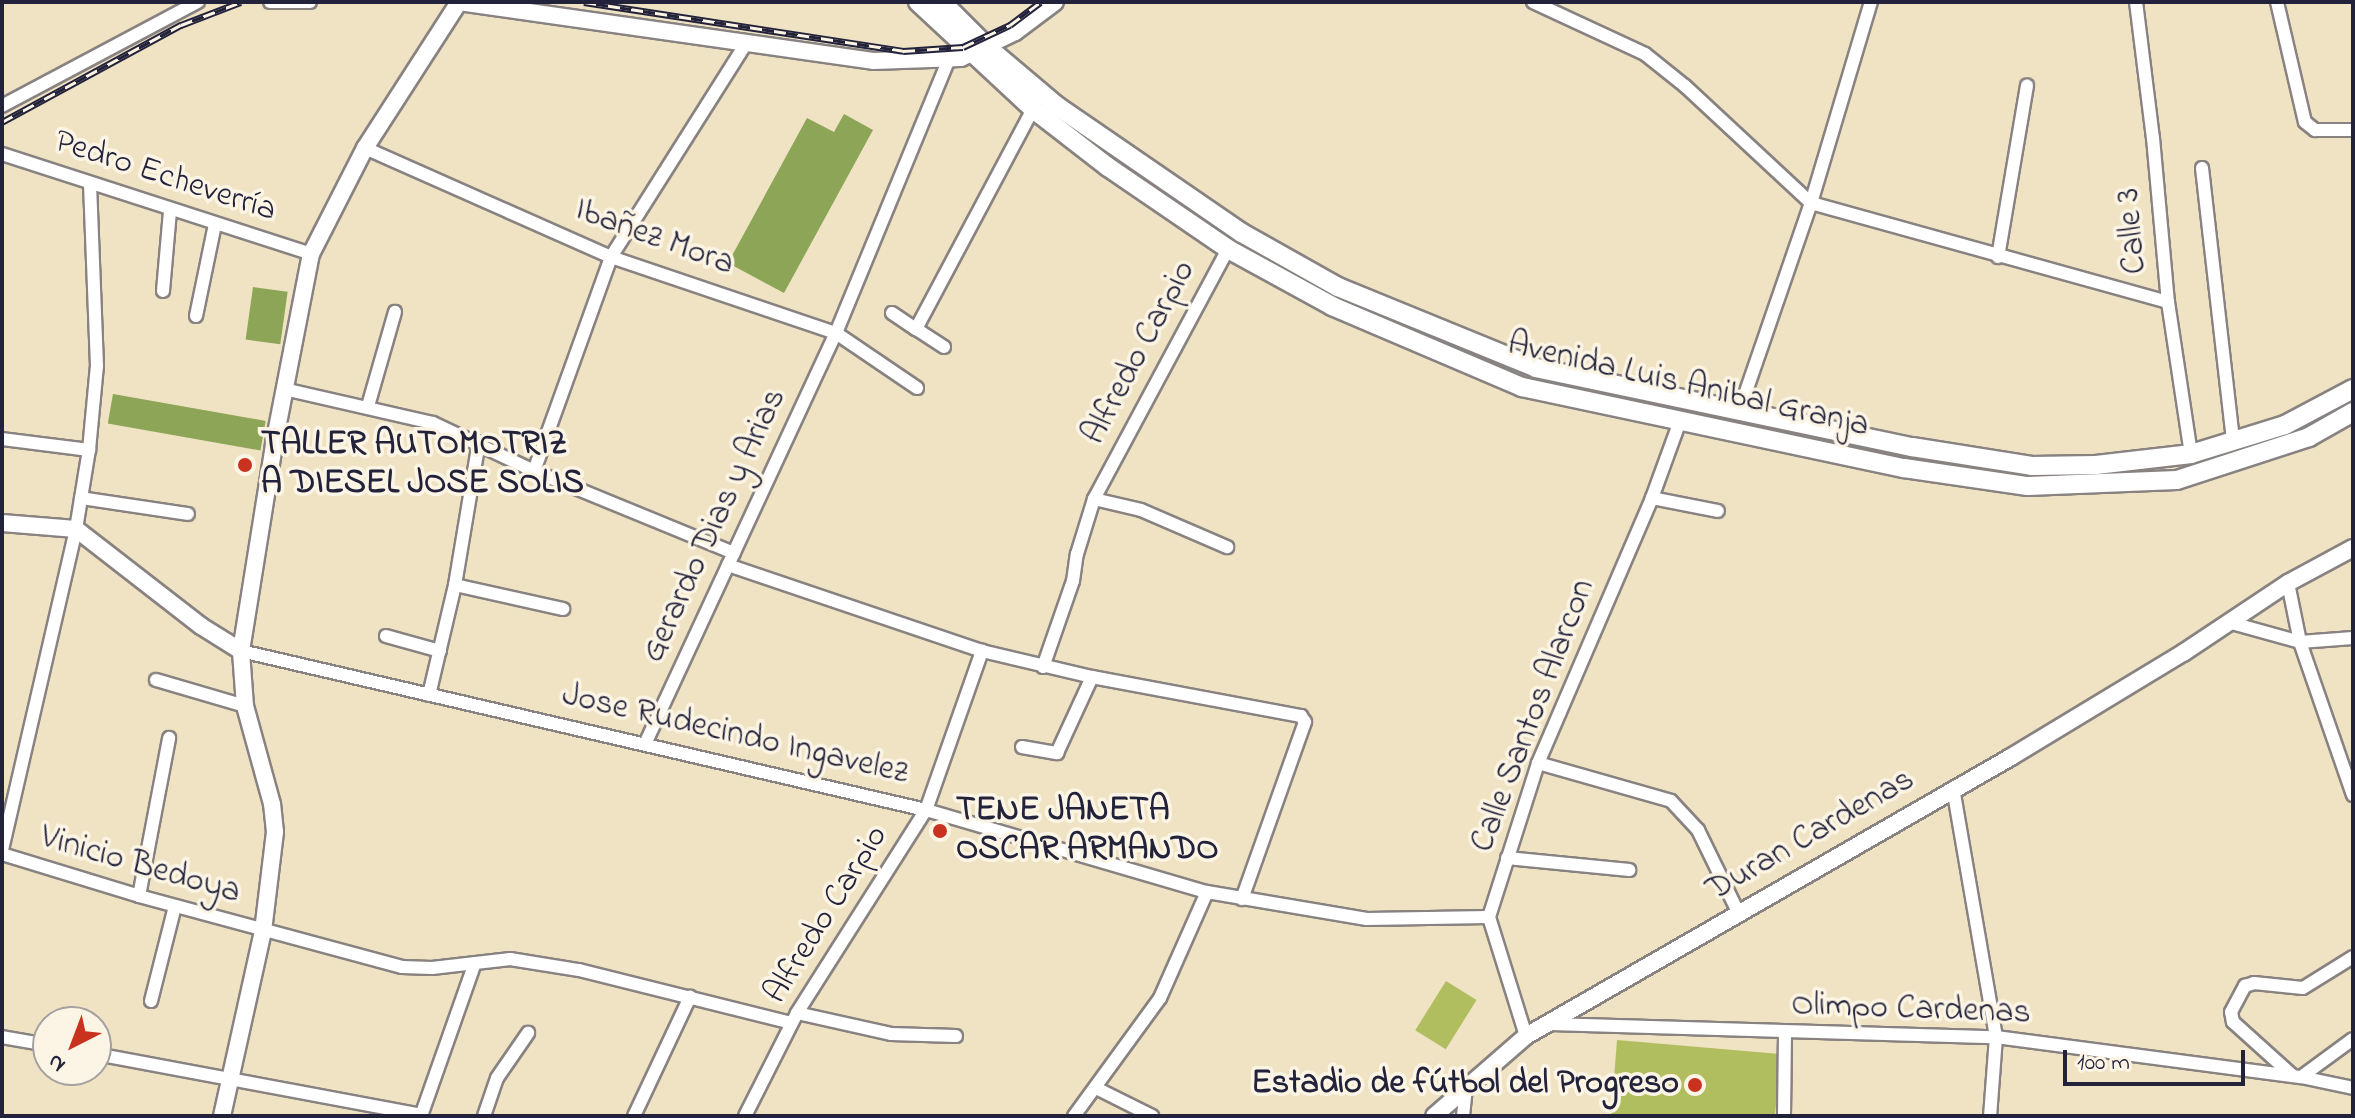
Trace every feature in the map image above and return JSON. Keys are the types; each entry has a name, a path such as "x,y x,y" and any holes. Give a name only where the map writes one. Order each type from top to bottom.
{"main road":[{"name":"Avenida Luis Anibal Granja","path":"918,2 1120,152 1242,233 1338,287 1536,368 1912,447 2032,466 2096,465 2191,454 2285,425 2353,389"},
{"name":"Avenida Luis Anibal Granja","path":"942,2 1033,109 1108,167 1228,249 1332,306 1522,387 1904,468 2028,486 2177,480 2309,437 2353,412"}],"street":[{"path":"2,106 198,2"},
{"path":"270,2 310,2"},
{"path":"222,1116 263,931 275,832 272,804 245,706 241,651 284,389 311,254 365,148 459,2 873,61 949,59 980,50 1015,32 1055,2"},
{"path":"1533,2 1645,54 1685,86 1811,203 2168,302"},
{"path":"1740,409 1811,203 1871,2"},
{"name":"Calle 3","path":"2136,2 2168,302 2191,454"},
{"path":"2277,2 2305,122 2315,130 2353,130"},
{"path":"534,471 611,257 745,45"},
{"name":"Gerardo Dias y Arias","path":"645,744 836,333 949,59"},
{"path":"1998,257 2027,85"},
{"path":"916,329 1033,109"},
{"name":"Ibañez Mora","path":"365,148 611,257 836,333 917,388"},
{"name":"Pedro Echeverría","path":"2,154 170,211 311,254"},
{"path":"2202,168 2233,441"},
{"path":"2,852 76,529 89,450 97,366 90,183"},
{"path":"163,291 170,211"},
{"path":"196,316 215,224"},
{"name":"Alfredo Carpio","path":"1043,667 1073,581 1077,554 1094,499 1228,249"},
{"path":"368,406 395,312"},
{"path":"892,313 944,347"},
{"path":"284,389 433,423 479,442 534,471 734,553"},
{"name":"Calle Santos Alarcon","path":"1489,917 1538,763 1652,498 1680,421"},
{"path":"2,439 89,450"},
{"path":"429,695 455,585 479,442"},
{"path":"81,498 188,514"},
{"path":"1652,498 1718,511"},
{"path":"1094,499 1141,510 1227,547"},
{"path":"2,523 76,529"},
{"name":"Jose Rudecindo Ingavelez","path":"76,529 201,626 241,651 926,810 1207,892 1367,919 1489,917"},
{"name":"Duran Cardenas","path":"1434,1116 1526,1036 2011,757 2288,583 2353,548"},
{"path":"728,565 982,651 1043,667 1293,713 1305,722 1242,899"},
{"path":"2288,583 2300,642 2353,795"},
{"path":"455,585 563,609"},
{"path":"2228,622 2300,642 2353,638"},
{"path":"386,636 440,651"},
{"name":"Alfredo Carpio","path":"745,1116 794,1018 926,810 982,651"},
{"path":"1022,747 1057,753 1092,677"},
{"path":"156,680 245,706"},
{"path":"139,896 169,738"},
{"path":"1538,763 1671,801 1698,830 1739,914"},
{"path":"1953,788 1996,1037 1990,1116"},
{"name":"Vinicio Bedoya","path":"2,852 139,896 402,967 510,959 794,1018 891,1034 956,1036"},
{"path":"1507,858 1629,870"},
{"path":"1074,1116 1160,998 1207,892"},
{"path":"151,1001 175,906"},
{"path":"1489,917 1526,1036"},
{"path":"2353,957 2303,988 2254,983 2245,986 2231,1012 2233,1022 2297,1076 2353,1039"},
{"path":"112,1057 421,1115 475,963"},
{"path":"634,1116 690,997"},
{"name":"Olimpo Cardenas","path":"1547,1024 1996,1037 2297,1076 2353,1088"},
{"path":"484,1116 497,1078 528,1033"},
{"path":"1784,1116 1785,1033"},
{"path":"2,1037 32,1042"},
{"path":"1096,1088 1152,1116"},
{"path":"1463,1116 1466,1089"}],"green space":[{"path":"844,114 873,130 784,293 728,263 807,118 834,132"},
{"path":"253,287 288,292 280,344 246,339"},
{"path":"113,394 266,421 260,450 108,424"},
{"path":"1446,981 1477,1000 1446,1049 1415,1030"},
{"name":"Estadio de fútbol del Progreso","path":"1617,1040 1780,1054 1775,1116 1611,1116"}],"railway":[{"path":"2,122 181,25 241,2"},
{"path":"584,2 903,51 963,47 1010,25 1040,2"}],"place":[{"name":"TALLER AUTOMOTRIZ A DIESEL JOSE SOLIS","path":"245,465"},
{"name":"TENE JANETA OSCAR ARMANDO","path":"940,831"},
{"name":"Estadio de fútbol del Progreso","path":"1695,1085"}]}
